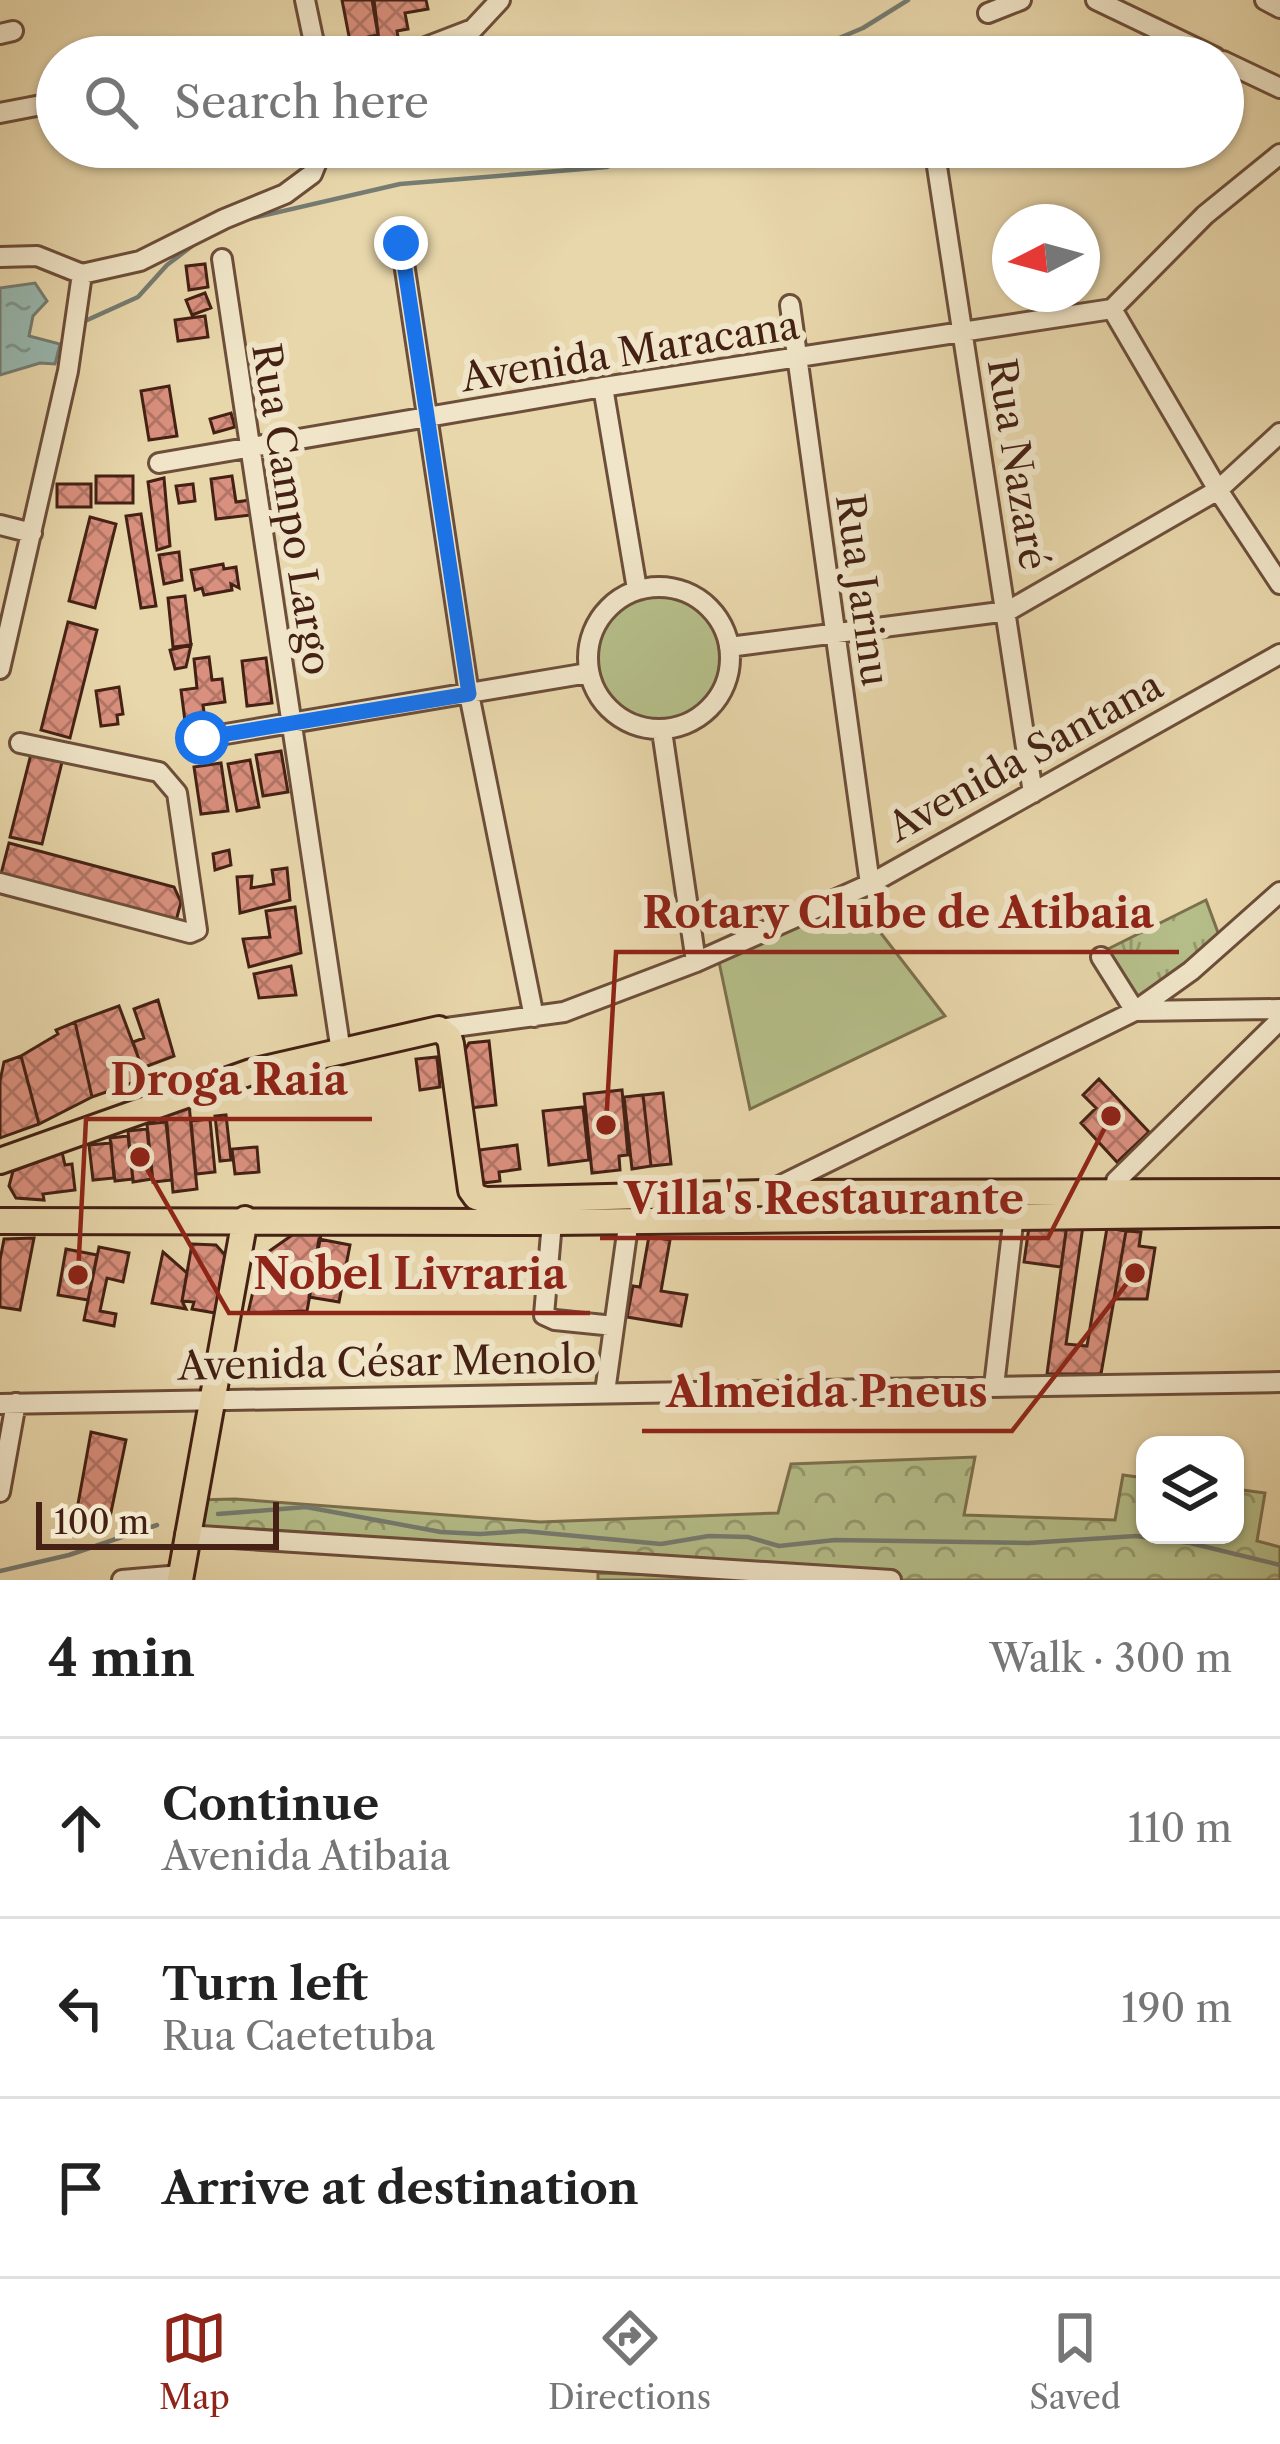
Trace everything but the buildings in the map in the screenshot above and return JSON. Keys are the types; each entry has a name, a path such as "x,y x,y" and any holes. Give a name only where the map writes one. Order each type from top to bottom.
{"main road":[{"name":"Avenida Santana","path":"1,1162 212,1084 341,1052 451,1033"},
{"path":"451,1033 477,1190"},
{"path":"446,1222 467,1190 1280,1192"},
{"path":"736,1219 765,1193"},
{"path":"6,1215 552,1222 1014,1215 1112,1195 1280,1214"},
{"path":"180,1578 245,1219"}],"street":[{"path":"305,0 313,36"},
{"path":"454,36 472,29 500,0"},
{"path":"988,14 1021,0"},
{"path":"1096,0 1171,36"},
{"path":"1265,0 1280,8"},
{"path":"1244,71 1280,88"},
{"path":"0,113 36,106"},
{"path":"1280,154 1205,214 1112,309 1217,490 1280,584"},
{"path":"0,257 37,256 82,274 140,261 285,194 314,168"},
{"name":"Rua Nazaré","path":"937,168 1033,793"},
{"path":"401,243 469,694 534,1017"},
{"name":"Rua Campo Largo","path":"222,260 341,1052"},
{"path":"0,669 75,331 82,274"},
{"name":"Rua Jarinu","path":"790,305 870,884"},
{"name":"Avenida Maracana","path":"159,463 603,387 1112,309"},
{"path":"603,387 637,589"},
{"path":"729,647 1008,611 1217,490 1280,433"},
{"path":"0,525 32,533"},
{"path":"670,588 692,594 710,608 729,647 722,691 709,709 692,722 662,731 627,722 609,709 587,674 596,626 609,608 637,589 670,588"},
{"name":"Avenida Santana","path":"451,1033 595,1002 870,884 1280,654"},
{"path":"202,738 587,674"},
{"path":"662,731 696,962"},
{"path":"0,883 190,933 197,930 177,793 159,772 20,743"},
{"path":"765,1193 1135,1011 1191,970 1280,892"},
{"path":"1101,957 1135,1011"},
{"path":"1135,1011 1280,1009"},
{"path":"1112,1195 1280,1020"},
{"path":"842,1154 836,1172 839,1181 855,1193"},
{"path":"994,1386 1014,1215"},
{"path":"605,1392 629,1219"},
{"path":"552,1222 544,1315 614,1326"},
{"name":"Avenida César Menolo","path":"8,1403 1280,1382"},
{"path":"0,1492 8,1403"},
{"path":"185,1535 586,1571 891,1580"},
{"path":"122,1580 180,1578"}],"green space":[{"path":"659,587 686,593 709,608 724,631 730,658 724,685 709,708 686,723 659,729 632,723 609,708 594,685 588,658 594,631 609,608 632,593"},
{"path":"1206,900 1220,938 1137,1000 1102,952"},
{"path":"856,901 945,1016 750,1109 719,962"},
{"path":"975,1457 964,1515 1115,1520 1123,1475 1136,1477 1136,1544 1244,1544 1244,1490 1265,1493 1257,1541 1280,1547 1280,1580 891,1580 187,1534 194,1500 540,1522 778,1513 791,1464"},
{"path":"598,1573 798,1580 598,1580"}],"water":[{"path":"35,283 47,301 33,316 29,336 60,344 55,364 40,363 0,375 0,288"}],"waterway":[{"path":"844,36 908,0"},
{"path":"244,220 400,184 595,168"},
{"path":"85,321 138,297 167,265 196,243"},
{"path":"218,1514 306,1507 441,1532 523,1531 661,1544 709,1536 748,1537 779,1546 835,1540 1028,1543 1136,1536 1190,1543 1280,1565"},
{"path":"0,1571 69,1555 157,1525"}],"place":[{"name":"Villa's Restaurante","path":"1111,1116"},
{"name":"Rotary Clube de Atibaia","path":"606,1125"},
{"name":"Nobel Livraria","path":"140,1157"},
{"name":"Almeida Pneus","path":"1135,1273"},
{"name":"Droga Raia","path":"78,1275"}],"route":[{"path":"202,738 469,694 401,243"}]}
